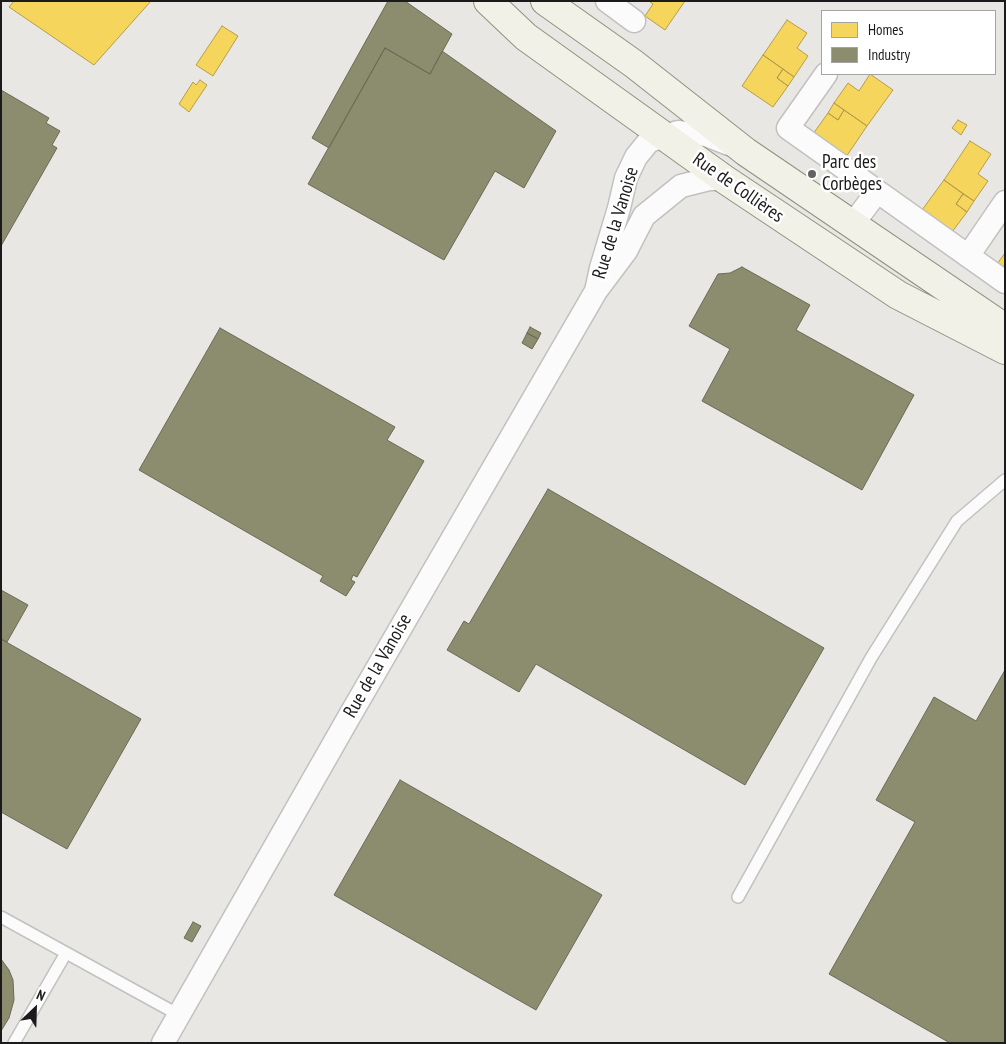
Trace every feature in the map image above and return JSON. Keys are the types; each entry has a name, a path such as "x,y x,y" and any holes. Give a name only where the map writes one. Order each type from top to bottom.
{"main road":[{"name":"Rue de Collières","path":"488,1 526,37 724,179 898,295 1005,350"},
{"name":"Rue de Collières","path":"544,1 634,64 746,152 1005,328"}],"street":[{"path":"607,1 634,21"},
{"path":"825,75 788,128 1005,282"},
{"name":"Rue de la Vanoise","path":"596,291 626,178 636,157 649,141 678,132 706,135 746,152"},
{"name":"Rue de la Vanoise","path":"163,1043 334,742 596,291 626,250 644,216 681,186 709,179 724,179"},
{"path":"852,225 877,192"},
{"path":"968,256 1005,202"}],"lane":[{"path":"738,897 871,658 956,521 1005,480"},
{"path":"1,917 179,1015"},
{"path":"14,1043 66,953"}],"building: Homes":[{"path":"14,1 151,1 94,65 9,7"},
{"path":"649,1 685,1 665,30 645,16 653,4"},
{"path":"787,20 807,33 797,48 808,56 794,77 763,55"},
{"path":"222,26 238,36 213,76 196,65"},
{"path":"763,55 783,69 777,78 788,86 773,107 742,86"},
{"path":"783,69 794,77 788,86 777,78"},
{"path":"869,75 893,90 867,126 834,103 848,83 859,91"},
{"path":"200,80 207,85 189,112 179,104 193,82 196,85"},
{"path":"834,103 844,110 838,120 828,113"},
{"path":"844,110 867,126 846,157 813,134 828,113 838,120"},
{"path":"958,120 967,125 961,135 952,128"},
{"path":"970,141 991,154 978,174 988,181 974,201 944,180"},
{"path":"944,180 963,194 956,204 967,212 952,232 922,210"},
{"path":"963,194 974,201 967,212 956,204"},
{"path":"1005,253 1005,269 997,264"}],"building: Industry":[{"path":"388,1 405,1 452,34 430,74 385,48 329,148 312,138"},
{"path":"385,48 430,74 442,51 556,131 524,188 495,171 444,260 308,184"},
{"path":"1,90 49,118 46,123 60,131 52,145 57,148 1,246"},
{"path":"742,267 810,305 796,330 914,395 862,490 702,401 730,349 689,326 718,274 730,273"},
{"path":"530,327 541,333 538,339 527,333"},
{"path":"220,328 395,427 387,440 424,461 357,577 353,575 351,580 355,582 346,596 320,581 323,576 139,470"},
{"path":"527,333 538,339 532,349 522,343"},
{"path":"548,489 824,648 745,785 536,664 519,692 447,650 464,621 469,624"},
{"path":"1,590 28,605 7,642 1,639"},
{"path":"1,639 141,719 67,849 1,812"},
{"path":"1005,670 1005,1043 950,1043 829,974 915,822 876,800 934,697 976,721"},
{"path":"400,780 602,895 536,1010 334,895"},
{"path":"193,922 201,926 192,942 184,938"},
{"path":"1,959 13,980 14,1000 9,1018 1,1031"}],"place":[{"name":"Parc des Corbèges","path":"812,174"}]}
